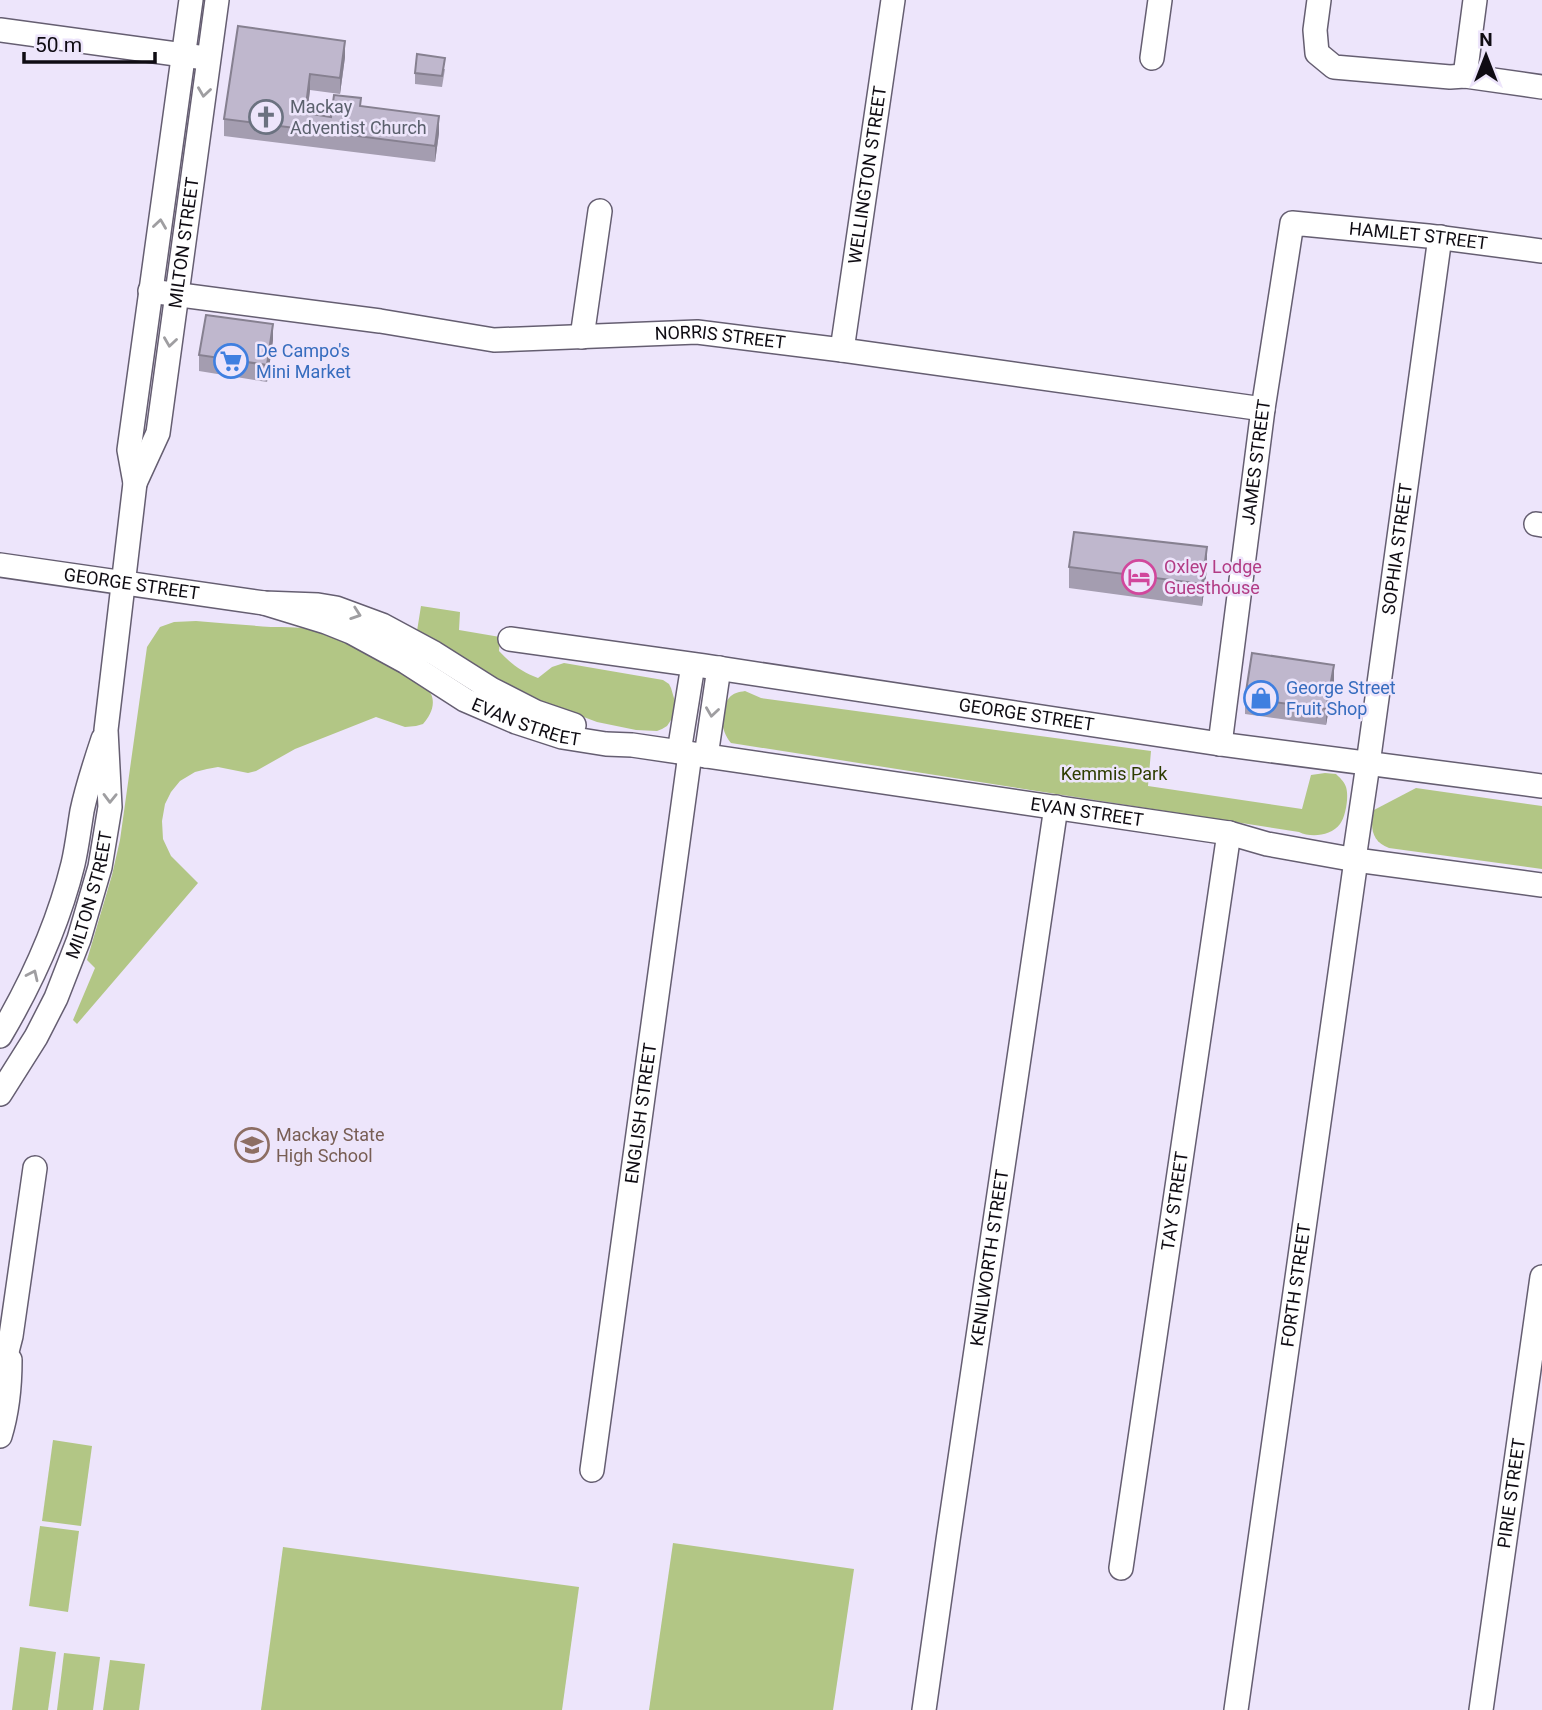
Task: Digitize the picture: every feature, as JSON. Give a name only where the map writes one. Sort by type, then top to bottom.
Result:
[{"type":"street","name":"MILTON STREET","points":[[135,483],[129,450],[191,0]]},
{"type":"street","name":"MILTON STREET","points":[[0,1094],[50,1011],[69,966],[94,888],[103,848],[110,807],[106,730],[135,483],[158,433],[217,0]]},
{"type":"street","name":"WELLINGTON STREET","points":[[842,350],[893,0]]},
{"type":"street","points":[[1152,58],[1160,0]]},
{"type":"street","points":[[1319,0],[1315,30],[1317,53],[1334,67],[1465,76],[1542,87]]},
{"type":"street","points":[[1465,76],[1475,0]]},
{"type":"street","points":[[0,30],[209,58]]},
{"type":"street","points":[[582,337],[600,211]]},
{"type":"street","name":"HAMLET STREET","points":[[1292,223],[1440,237],[1542,251]]},
{"type":"street","name":"JAMES STREET","points":[[1220,744],[1263,409],[1292,223]]},
{"type":"street","name":"SOPHIA STREET","points":[[1355,860],[1440,237]]},
{"type":"street","name":"NORRIS STREET","points":[[150,291],[380,321],[494,340],[698,332],[1263,409]]},
{"type":"street","name":"GEORGE STREET","points":[[0,565],[264,603],[335,608],[382,625],[418,643],[471,690]]},
{"type":"street","name":"GEORGE STREET","points":[[510,639],[1220,744],[1542,786]]},
{"type":"street","points":[[692,665],[692,754]]},
{"type":"street","points":[[692,754],[719,668]]},
{"type":"street","name":"EVAN STREET","points":[[471,690],[499,694],[536,712],[632,745],[1229,833],[1267,844],[1355,860],[1542,885]]},
{"type":"street","name":"MILTON STREET","points":[[0,1035],[24,995],[52,929],[73,864],[86,792],[106,730]]},
{"type":"street","name":"ENGLISH STREET","points":[[592,1470],[692,754]]},
{"type":"street","name":"KENILWORTH STREET","points":[[924,1710],[1056,807]]},
{"type":"street","name":"TAY STREET","points":[[1121,1568],[1229,833]]},
{"type":"street","name":"FORTH STREET","points":[[1236,1710],[1355,860]]},
{"type":"street","points":[[0,1379],[11,1336],[35,1168]]},
{"type":"street","name":"PIRIE STREET","points":[[1481,1710],[1542,1277]]},
{"type":"street","points":[[0,1436],[10,1395],[11,1336]]},
{"type":"green space","points":[[421,606],[460,612],[459,630],[500,637],[499,651],[517,667],[538,678],[552,667],[564,663],[663,680],[671,688],[676,705],[675,714],[662,729],[636,730],[597,722],[512,690],[444,645],[417,631]]},
{"type":"green space","points":[[174,622],[299,628],[320,632],[375,656],[412,677],[431,694],[432,710],[423,724],[416,726],[405,727],[376,717],[295,749],[256,771],[248,773],[218,767],[195,772],[180,781],[165,804],[163,839],[171,856],[198,883],[77,1024],[73,1020],[95,968],[87,960],[120,840],[147,647],[160,627]]},
{"type":"green space","name":"Kemmis Park","points":[[745,691],[761,698],[1151,751],[1148,786],[1302,809],[1311,775],[1336,774],[1346,787],[1346,806],[1342,820],[1336,828],[1321,835],[1309,835],[731,743],[723,727],[723,709],[731,696]]},
{"type":"green space","points":[[1416,788],[1542,806],[1542,869],[1389,848],[1378,842],[1373,833],[1374,810]]},
{"type":"green space","points":[[53,1440],[92,1446],[81,1526],[42,1521]]},
{"type":"green space","points":[[40,1526],[79,1531],[68,1612],[29,1606]]},
{"type":"green space","points":[[673,1543],[854,1569],[833,1710],[649,1710]]},
{"type":"green space","points":[[283,1547],[579,1587],[562,1710],[261,1710]]},
{"type":"green space","points":[[20,1647],[56,1652],[48,1710],[12,1710]]},
{"type":"green space","points":[[64,1653],[100,1657],[93,1710],[57,1710]]},
{"type":"green space","points":[[110,1660],[145,1664],[139,1710],[103,1710]]},
{"type":"building","points":[[238,26],[345,41],[340,78],[310,74],[305,113],[331,117],[334,95],[361,98],[360,106],[439,116],[435,146],[224,119]]},
{"type":"building","points":[[417,54],[445,58],[442,76],[415,73]]},
{"type":"building","points":[[206,315],[273,324],[267,365],[199,355]]},
{"type":"building","points":[[1074,532],[1207,547],[1202,584],[1069,567]]},
{"type":"building","points":[[1252,653],[1334,665],[1326,709],[1245,698]]},
{"type":"place","name":"Mackay Adventist Church","points":[[266,117]]},
{"type":"place","name":"De Campo's Mini Market","points":[[231,361]]},
{"type":"place","name":"Oxley Lodge Guesthouse","points":[[1139,577]]},
{"type":"place","name":"George Street Fruit Shop","points":[[1261,698]]},
{"type":"place","name":"Mackay State High School","points":[[252,1145]]}]
